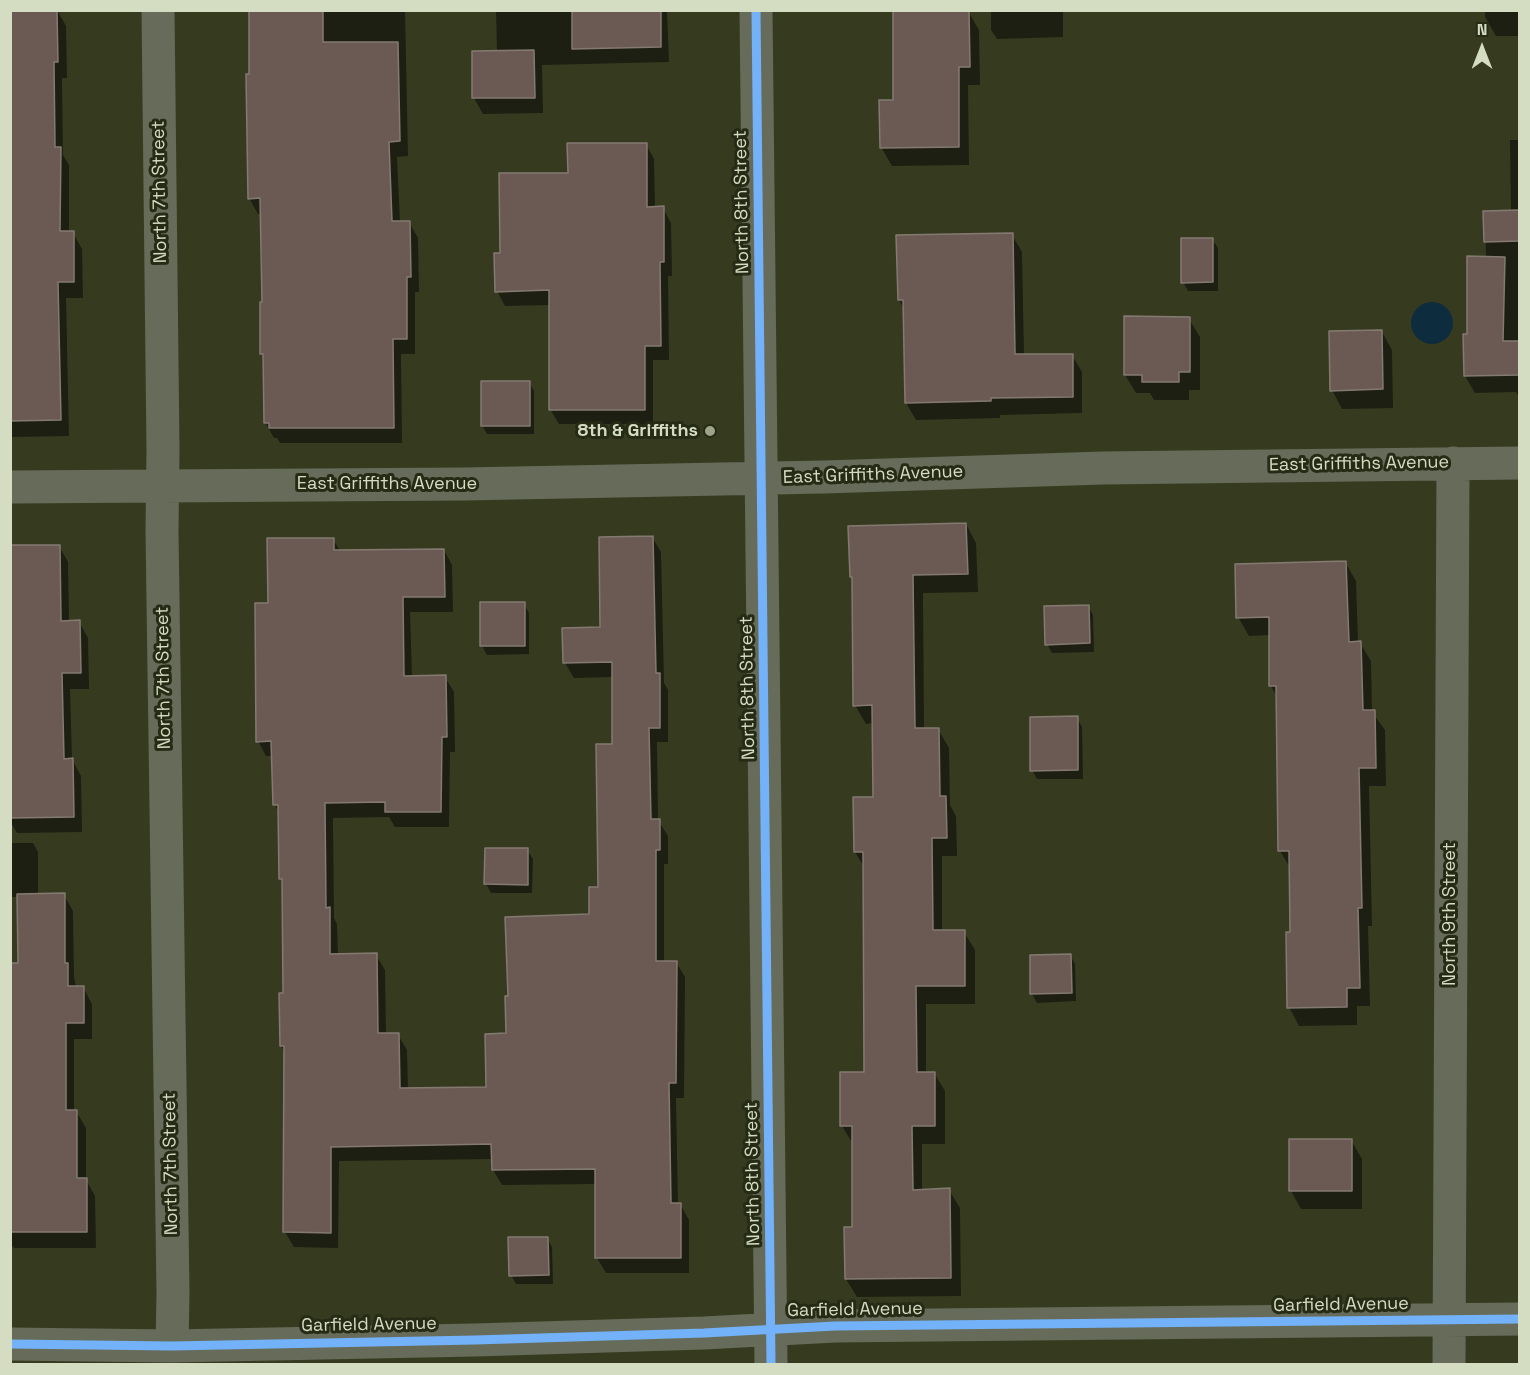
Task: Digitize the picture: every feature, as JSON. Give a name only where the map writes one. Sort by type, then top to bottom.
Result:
[{"type":"street","name":"North 7th Street","points":[[158,10],[172,1346]]},
{"type":"street","name":"North 8th Street","points":[[756,10],[771,1365]]},
{"type":"street","name":"East Griffiths Avenue","points":[[10,487],[464,484],[1103,468],[1520,462]]},
{"type":"street","name":"North 9th Street","points":[[1449,1365],[1453,463]]},
{"type":"street","name":"Garfield Avenue","points":[[10,1344],[93,1355],[172,1346],[721,1332],[771,1328],[1520,1319]]},
{"type":"water","points":[[1432,302],[1440,303],[1447,308],[1452,315],[1452,331],[1447,338],[1440,343],[1432,344],[1424,343],[1417,338],[1412,331],[1411,323],[1412,315],[1417,308],[1424,303]]},
{"type":"building","points":[[10,10],[57,10],[58,62],[54,62],[55,147],[61,147],[60,231],[74,231],[74,282],[58,282],[61,420],[10,421]]},
{"type":"building","points":[[249,10],[323,10],[323,42],[398,42],[400,141],[389,142],[392,221],[410,221],[411,277],[407,277],[407,339],[393,339],[394,428],[269,428],[269,423],[264,423],[263,354],[260,354],[260,302],[262,302],[260,198],[248,199],[246,74],[249,74]]},
{"type":"building","points":[[572,10],[661,10],[661,47],[572,49]]},
{"type":"building","points":[[893,10],[969,10],[970,67],[959,67],[959,147],[880,148],[879,100],[893,100]]},
{"type":"building","points":[[534,50],[535,98],[472,98],[472,51]]},
{"type":"building","points":[[567,143],[647,143],[647,207],[664,206],[664,262],[660,262],[661,346],[645,346],[645,410],[549,410],[549,290],[495,292],[494,253],[500,253],[499,173],[568,173]]},
{"type":"building","points":[[1520,210],[1520,241],[1484,242],[1483,211]]},
{"type":"building","points":[[1013,233],[1015,354],[1073,354],[1073,397],[991,398],[991,401],[905,403],[903,300],[898,300],[896,235]]},
{"type":"building","points":[[1181,238],[1213,238],[1213,282],[1181,283]]},
{"type":"building","points":[[1467,256],[1505,257],[1503,341],[1520,341],[1520,375],[1464,376],[1463,334],[1467,334]]},
{"type":"building","points":[[1124,316],[1190,317],[1190,372],[1179,372],[1179,382],[1142,382],[1142,375],[1124,375]]},
{"type":"building","points":[[1382,330],[1383,389],[1330,391],[1329,331]]},
{"type":"building","points":[[481,381],[530,381],[530,426],[481,426]]},
{"type":"building","points":[[966,523],[968,574],[913,575],[915,728],[939,728],[940,796],[946,796],[947,838],[932,838],[933,930],[965,930],[965,986],[916,986],[917,1072],[935,1072],[935,1126],[912,1126],[913,1190],[950,1188],[951,1278],[845,1279],[844,1227],[852,1227],[852,1126],[840,1126],[840,1072],[864,1072],[863,852],[854,852],[853,797],[873,797],[872,705],[853,706],[852,577],[850,577],[848,526]]},
{"type":"building","points":[[653,536],[656,673],[660,673],[660,728],[649,728],[651,819],[660,819],[660,850],[656,850],[656,961],[677,961],[676,1083],[669,1083],[671,1203],[681,1203],[681,1258],[595,1258],[595,1169],[492,1170],[491,1144],[331,1147],[331,1233],[283,1232],[284,1046],[280,1046],[279,993],[283,993],[282,879],[279,879],[278,805],[273,805],[271,741],[256,742],[255,603],[268,603],[267,538],[334,538],[334,550],[444,549],[445,597],[403,597],[404,676],[446,675],[447,737],[442,737],[441,812],[385,812],[385,802],[325,803],[326,908],[330,907],[330,954],[377,953],[378,1033],[399,1033],[400,1088],[486,1087],[485,1034],[506,1033],[505,996],[508,996],[505,917],[589,914],[589,887],[598,887],[596,744],[612,744],[612,662],[563,663],[562,628],[600,627],[599,537]]},
{"type":"building","points":[[10,545],[60,545],[61,621],[80,620],[81,673],[62,673],[64,759],[73,758],[74,817],[10,818]]},
{"type":"building","points":[[1346,561],[1349,642],[1361,641],[1363,710],[1375,710],[1376,768],[1359,768],[1362,908],[1358,908],[1360,988],[1347,988],[1347,1007],[1287,1008],[1286,932],[1290,932],[1289,851],[1278,851],[1276,686],[1269,686],[1269,617],[1236,618],[1235,564]]},
{"type":"building","points":[[480,602],[525,602],[525,646],[480,646]]},
{"type":"building","points":[[1089,605],[1090,643],[1045,645],[1044,606]]},
{"type":"building","points":[[1078,716],[1078,770],[1030,771],[1030,717]]},
{"type":"building","points":[[485,848],[528,848],[528,885],[484,884]]},
{"type":"building","points":[[65,893],[65,963],[68,963],[68,986],[84,986],[84,1023],[66,1023],[66,1110],[77,1110],[77,1178],[87,1178],[87,1232],[10,1232],[10,963],[18,963],[17,894]]},
{"type":"building","points":[[1071,954],[1072,993],[1030,994],[1030,955]]},
{"type":"building","points":[[1289,1139],[1352,1139],[1352,1191],[1289,1191]]},
{"type":"building","points":[[508,1237],[548,1237],[549,1275],[509,1276]]},
{"type":"cycle path","points":[[756,10],[771,1364]]},
{"type":"cycle path","points":[[10,1344],[172,1346],[475,1340],[704,1333],[835,1326],[1520,1319]]},
{"type":"place","name":"8th & Griffiths","points":[[710,431]]}]
